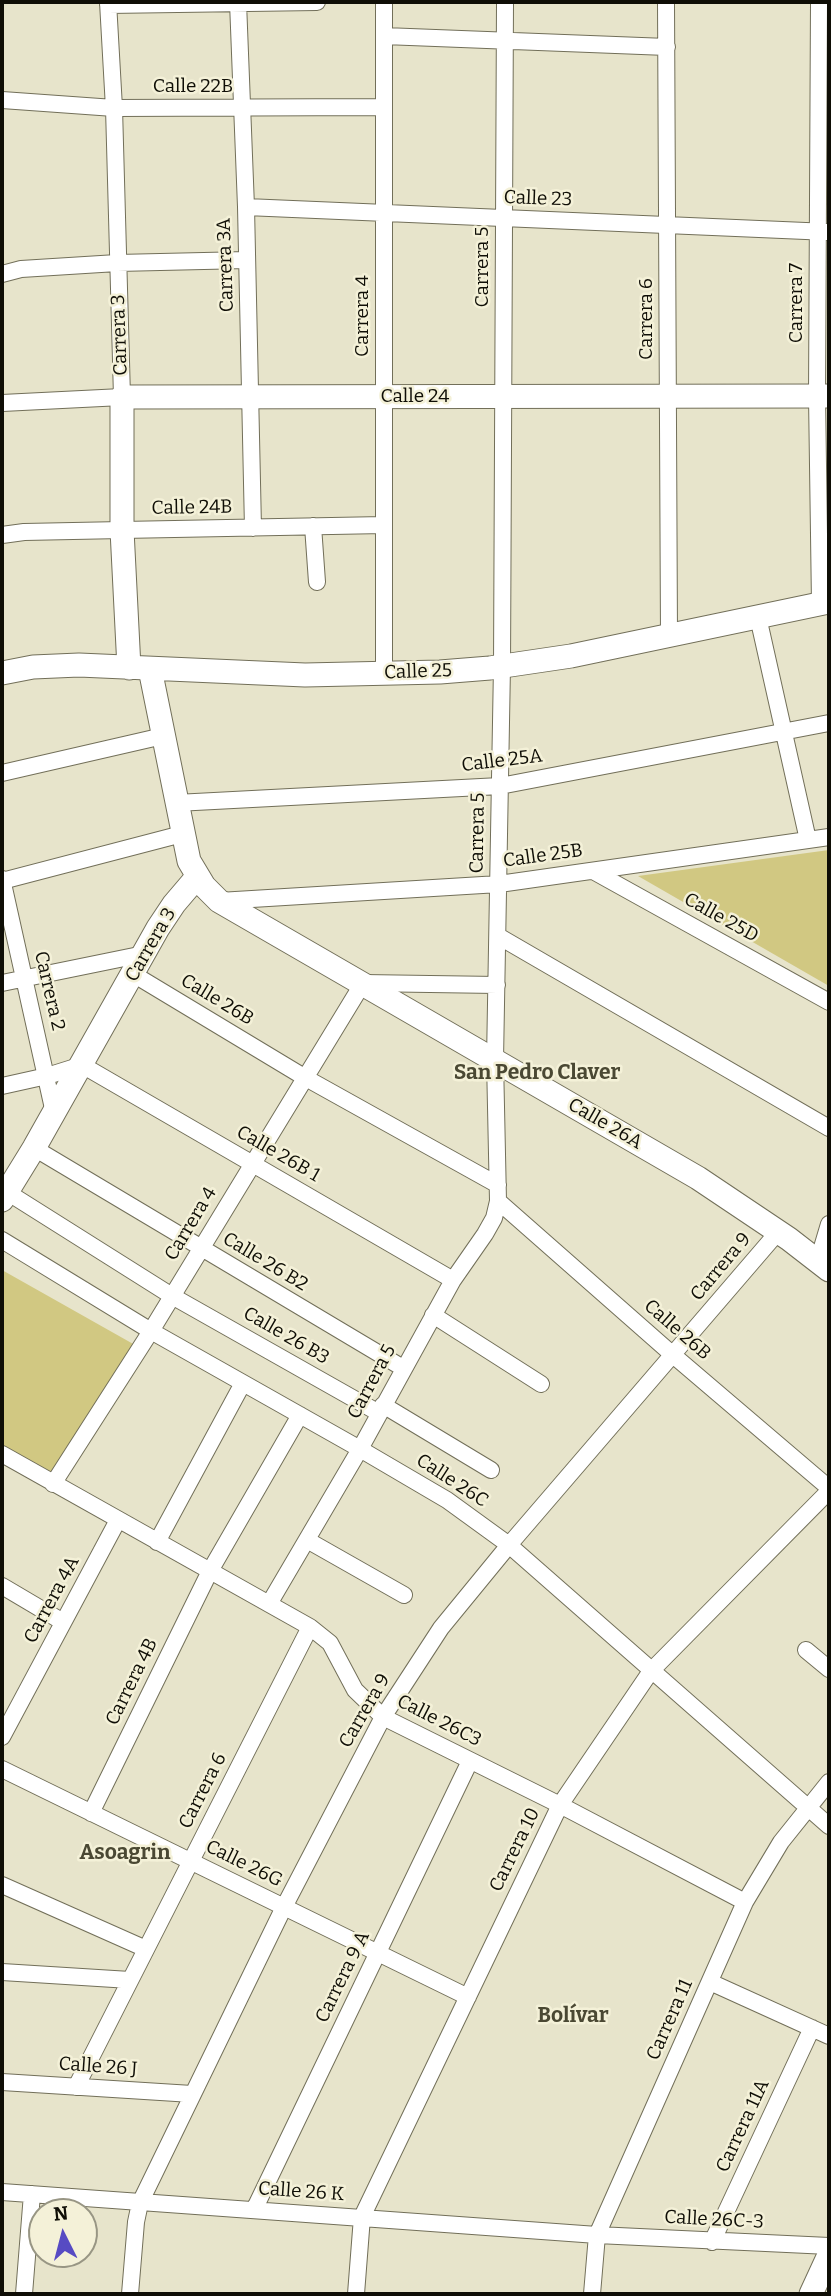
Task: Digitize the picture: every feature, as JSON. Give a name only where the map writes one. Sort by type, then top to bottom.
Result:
[{"type":"street","name":"Carrera 3A","points":[[238,2],[246,207],[253,528]]},
{"type":"street","points":[[108,3],[317,2]]},
{"type":"street","name":"Carrera 4","points":[[384,2],[384,673]]},
{"type":"street","name":"Carrera 5","points":[[269,1604],[360,1449],[453,1280],[494,1219],[498,1193],[495,1060],[502,666],[505,2]]},
{"type":"street","name":"Carrera 6","points":[[666,2],[669,636]]},
{"type":"street","name":"Carrera 7","points":[[818,2],[824,55],[825,603]]},
{"type":"street","name":"Carrera 3","points":[[3,1195],[34,1148],[174,904],[197,877],[189,862],[182,834],[163,736],[140,669],[122,530],[122,397],[114,108],[108,3]]},
{"type":"street","points":[[384,36],[667,47]]},
{"type":"street","name":"Calle 22B","points":[[2,100],[114,108],[384,107]]},
{"type":"street","name":"Calle 23","points":[[246,207],[824,231]]},
{"type":"street","points":[[2,274],[21,269],[117,263],[247,260]]},
{"type":"street","name":"Calle 24","points":[[2,402],[122,397],[823,396]]},
{"type":"street","name":"Calle 24B","points":[[2,535],[24,532],[384,525]]},
{"type":"street","points":[[313,526],[317,582]]},
{"type":"street","name":"Calle 25","points":[[2,673],[55,665],[305,675],[440,672],[571,656],[825,603]]},
{"type":"street","points":[[758,617],[808,840]]},
{"type":"street","name":"Calle 25A","points":[[176,803],[500,786],[829,723]]},
{"type":"street","points":[[2,773],[163,736]]},
{"type":"street","points":[[2,880],[182,834]]},
{"type":"street","name":"Calle 25B","points":[[219,901],[499,884],[829,837]]},
{"type":"street","name":"Calle 25D","points":[[593,871],[829,1002]]},
{"type":"street","name":"Calle 26A","points":[[197,877],[219,901],[698,1178],[823,1265]]},
{"type":"street","name":"Carrera 2","points":[[2,880],[54,1113]]},
{"type":"street","points":[[498,936],[829,1128]]},
{"type":"street","points":[[2,983],[139,964]]},
{"type":"street","name":"Calle 26B","points":[[139,964],[304,1076],[498,1193],[673,1355],[829,1489]]},
{"type":"street","points":[[363,983],[497,985]]},
{"type":"street","name":"Carrera 4","points":[[53,1484],[151,1331],[363,983]]},
{"type":"street","points":[[2,1086],[82,1065]]},
{"type":"street","name":"Calle 26B 1","points":[[82,1065],[453,1280]]},
{"type":"street","name":"Calle 26 B2","points":[[34,1148],[403,1368]]},
{"type":"street","points":[[3,1195],[172,1296]]},
{"type":"street","points":[[823,1265],[829,1224]]},
{"type":"street","name":"Carrera 9","points":[[130,2294],[140,2203],[284,1907],[383,1717],[441,1628],[778,1232]]},
{"type":"street","name":"Calle 26C","points":[[2,1240],[151,1331],[446,1500],[509,1545],[829,1826]]},
{"type":"street","name":"Calle 26 B3","points":[[172,1296],[491,1470]]},
{"type":"street","points":[[433,1315],[541,1384]]},
{"type":"street","points":[[157,1542],[243,1383]]},
{"type":"street","name":"Carrera 4B","points":[[91,1813],[210,1571],[300,1415]]},
{"type":"street","name":"Calle 26C3","points":[[2,1454],[310,1627],[330,1643],[355,1690],[383,1717],[745,1902]]},
{"type":"street","name":"Carrera 10","points":[[356,2294],[362,2217],[559,1805],[651,1671],[829,1489]]},
{"type":"street","name":"Carrera 4A","points":[[2,1737],[118,1520]]},
{"type":"street","points":[[307,1540],[404,1595]]},
{"type":"street","points":[[2,1586],[64,1622]]},
{"type":"street","name":"Carrera 6","points":[[76,2087],[310,1627]]},
{"type":"street","points":[[806,1650],[829,1669]]},
{"type":"street","name":"Carrera 9 A","points":[[254,2210],[470,1761]]},
{"type":"street","name":"Calle 26G","points":[[2,1769],[468,1997]]},
{"type":"street","name":"Carrera 11","points":[[592,2294],[597,2235],[745,1902],[775,1852],[829,1782]]},
{"type":"street","points":[[2,1885],[146,1950]]},
{"type":"street","points":[[2,1972],[130,1980]]},
{"type":"street","points":[[710,1982],[829,2036]]},
{"type":"street","name":"Carrera 11A","points":[[712,2242],[812,2028]]},
{"type":"street","name":"Calle 26 J","points":[[2,2082],[192,2094]]},
{"type":"street","name":"Calle 26 K","points":[[2,2192],[597,2235]]},
{"type":"street","points":[[24,2294],[32,2194]]},
{"type":"street","name":"Calle 26C-3","points":[[597,2235],[712,2242],[828,2256]]},
{"type":"street","points":[[811,2294],[828,2256]]},
{"type":"shaded area","points":[[829,850],[829,986],[638,876]]},
{"type":"shaded area","points":[[2,1270],[135,1345],[50,1477],[2,1448]]},
{"type":"district","name":"San Pedro Claver","points":[[537,1073]]},
{"type":"district","name":"Asoagrin","points":[[125,1853]]},
{"type":"district","name":"Bolívar","points":[[573,2016]]}]
